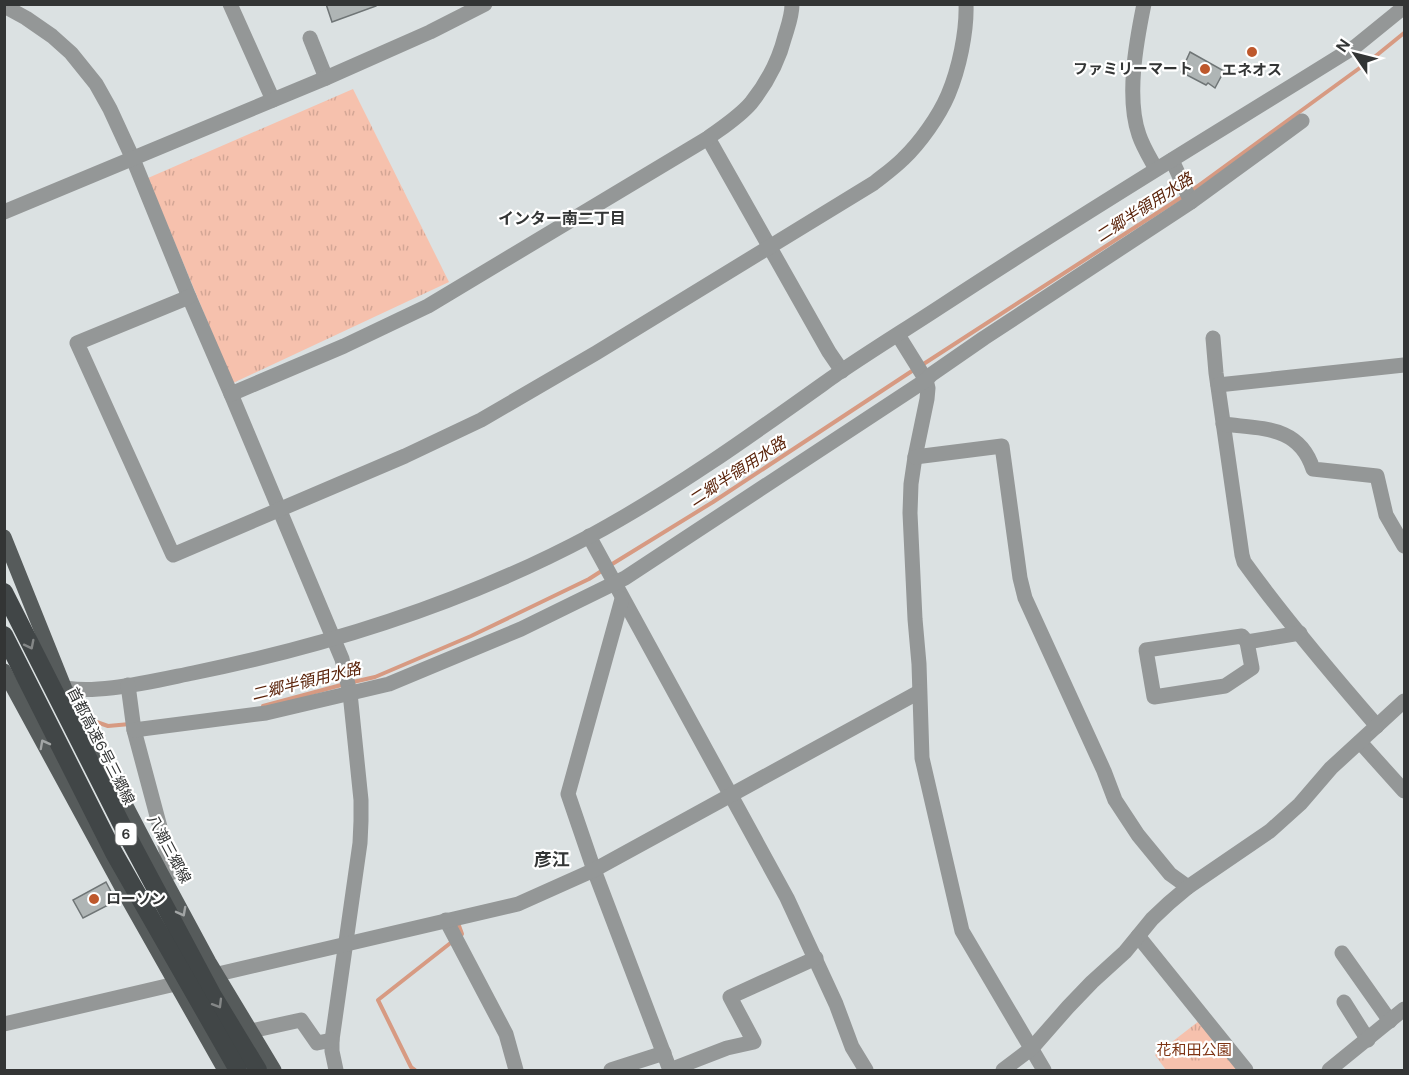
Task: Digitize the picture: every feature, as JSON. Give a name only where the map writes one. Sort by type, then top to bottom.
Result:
[{"type":"highway","name":"首都高速6号三郷線","points":[[4,592],[128,837],[213,996],[258,1071]]},
{"type":"highway","name":"6","points":[[4,635],[227,1070]]},
{"type":"main road","name":"八潮三郷線","points":[[4,537],[65,689],[162,876],[216,974],[274,1071]]},
{"type":"main road","points":[[4,671],[175,984],[227,1070]]},
{"type":"street","points":[[230,4],[273,100]]},
{"type":"street","points":[[4,212],[326,78],[430,32],[485,4]]},
{"type":"street","points":[[231,394],[344,346],[428,306],[708,138],[751,103],[769,77],[780,54],[792,12],[792,4]]},
{"type":"street","points":[[189,297],[77,343],[173,555],[405,456],[481,420],[596,353],[874,183],[903,159],[920,141],[948,95],[960,54],[967,14],[966,4]]},
{"type":"street","points":[[1144,4],[1137,38],[1133,95],[1139,134],[1156,169]]},
{"type":"street","points":[[4,6],[52,36],[71,53],[96,84],[105,100],[133,159],[334,639],[343,666],[350,693],[362,821],[332,1040],[336,1071]]},
{"type":"street","points":[[4,665],[65,689],[128,685],[226,666],[334,639],[448,601],[505,577],[589,536],[675,486],[842,371],[1004,264],[1356,46],[1404,6]]},
{"type":"street","points":[[310,38],[326,78]]},
{"type":"street","points":[[134,730],[266,713],[389,684],[521,629],[615,584],[733,508],[926,380],[984,338],[1191,202],[1302,121]]},
{"type":"street","points":[[708,138],[842,371]]},
{"type":"street","points":[[1172,160],[1191,202]]},
{"type":"street","points":[[898,335],[926,380],[928,388],[911,484],[910,531],[919,664],[922,758],[962,931],[1044,1071]]},
{"type":"street","points":[[1213,338],[1223,424],[1244,562],[1278,608],[1377,726]]},
{"type":"street","points":[[1218,386],[1404,365]]},
{"type":"street","points":[[1223,424],[1277,432],[1291,437],[1311,460],[1313,469],[1377,476],[1386,515],[1404,546]]},
{"type":"street","points":[[915,457],[1002,446],[1020,578],[1026,597],[1115,800],[1138,835],[1170,874],[1188,887]]},
{"type":"street","points":[[589,536],[787,898],[816,958],[852,1047],[866,1071]]},
{"type":"street","points":[[622,599],[568,794],[594,870],[670,1070],[727,1048],[754,1042],[730,998],[816,958]]},
{"type":"street","points":[[1247,642],[1300,633]]},
{"type":"street","points":[[1242,636],[1247,642],[1252,668],[1225,686],[1154,697],[1146,650],[1242,636]]},
{"type":"street","points":[[127,897],[128,880],[147,869],[155,870],[162,876],[172,872],[134,730],[128,685]]},
{"type":"street","points":[[4,1024],[518,904],[594,870],[920,692]]},
{"type":"street","points":[[1003,1071],[1032,1048],[1068,1007],[1125,951],[1152,919],[1188,887],[1270,831],[1300,804],[1331,768],[1404,701]]},
{"type":"street","points":[[1360,742],[1404,791]]},
{"type":"street","points":[[446,920],[506,1034],[516,1071]]},
{"type":"street","points":[[1138,936],[1246,1071]]},
{"type":"street","points":[[1342,953],[1390,1020]]},
{"type":"street","points":[[1344,1002],[1368,1040]]},
{"type":"street","points":[[1329,1071],[1404,1009]]},
{"type":"street","points":[[227,1070],[252,1049],[255,1044],[253,1035],[301,1020],[317,1043],[332,1040]]},
{"type":"street","points":[[611,1071],[664,1053]]},
{"type":"green space","points":[[353,89],[449,282],[233,383],[148,178]]},
{"type":"green space","name":"花和田公園","points":[[1199,1021],[1238,1070],[1166,1070],[1155,1055]]},
{"type":"building","points":[[326,4],[376,4],[376,6],[332,22]]},
{"type":"building","points":[[1190,52],[1224,71],[1215,88],[1181,72]]},
{"type":"building","points":[[106,882],[116,901],[83,918],[73,900]]},
{"type":"waterway","name":"二郷半領用水路","points":[[1191,191],[1372,59],[1404,33]]},
{"type":"waterway","name":"二郷半領用水路","points":[[922,365],[1185,195]]},
{"type":"waterway","name":"二郷半領用水路","points":[[609,566],[713,502],[915,369]]},
{"type":"waterway","name":"二郷半領用水路","points":[[353,682],[375,677],[471,636],[603,570]]},
{"type":"waterway","name":"二郷半領用水路","points":[[263,706],[345,684]]},
{"type":"waterway","name":"二郷半領用水路","points":[[85,718],[108,726],[130,724]]},
{"type":"waterway","points":[[458,923],[462,934],[459,937]]},
{"type":"waterway","points":[[415,1070],[411,1067],[378,1000],[453,941]]},
{"type":"place","name":"エネオス","points":[[1252,52]]},
{"type":"place","name":"ファミリーマート","points":[[1205,69]]},
{"type":"place","name":"ローソン","points":[[94,899]]},
{"type":"district","name":"インター南二丁目","points":[[562,218]]},
{"type":"district","name":"彦江","points":[[552,860]]}]
